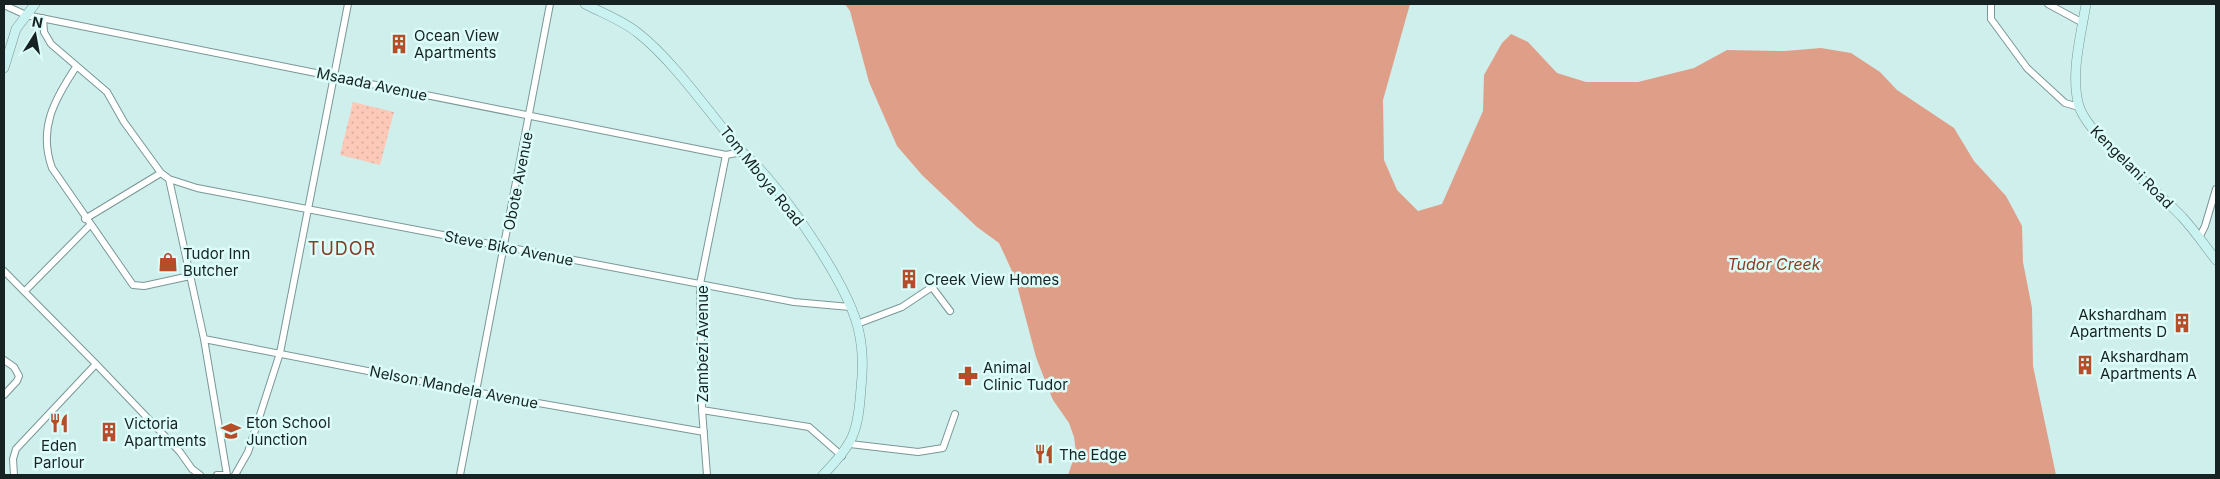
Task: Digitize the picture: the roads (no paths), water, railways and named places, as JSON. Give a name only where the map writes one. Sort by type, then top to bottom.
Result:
[{"type":"main road","points":[[4,68],[16,29],[35,4]]},
{"type":"main road","name":"Tom Mboya Road","points":[[584,4],[639,34],[661,55],[742,152],[783,197],[808,234],[850,307],[857,324],[862,354],[859,418],[850,444],[842,456],[824,475]]},
{"type":"main road","name":"Kengelani Road","points":[[2086,4],[2076,85],[2079,106],[2096,133],[2183,219],[2216,260]]},
{"type":"street","points":[[235,475],[248,452],[280,353],[348,4]]},
{"type":"street","name":"Obote Avenue","points":[[460,475],[474,392],[505,248],[550,4]]},
{"type":"street","points":[[1991,4],[1991,19],[2026,68],[2065,103],[2079,106]]},
{"type":"street","points":[[2048,4],[2083,23]]},
{"type":"street","name":"Msaada Avenue","points":[[4,5],[26,15],[334,75],[530,116],[726,154],[742,152]]},
{"type":"street","points":[[43,18],[44,32],[51,44],[107,92],[124,122],[161,172],[169,179],[204,339],[226,475],[217,475]]},
{"type":"street","points":[[76,67],[61,89],[52,109],[45,141],[52,168],[134,286],[144,286],[190,276]]},
{"type":"street","name":"Zambezi Avenue","points":[[707,475],[702,410],[700,284],[726,154]]},
{"type":"street","points":[[86,219],[161,172]]},
{"type":"street","name":"Steve Biko Avenue","points":[[169,179],[197,188],[308,208],[505,248],[794,302],[850,307]]},
{"type":"street","points":[[2198,238],[2206,226],[2216,189]]},
{"type":"street","points":[[25,291],[90,225]]},
{"type":"street","points":[[4,271],[180,452],[193,472],[200,475]]},
{"type":"street","points":[[857,324],[902,307],[932,287],[950,311]]},
{"type":"street","name":"Nelson Mandela Avenue","points":[[204,339],[474,392],[704,432]]},
{"type":"street","points":[[4,360],[14,368],[19,376],[17,381],[4,395]]},
{"type":"street","points":[[14,475],[13,460],[16,449],[96,364]]},
{"type":"street","points":[[702,410],[809,427],[842,456]]},
{"type":"street","points":[[850,444],[918,452],[944,448],[955,414]]},
{"type":"water","name":"Tudor Creek","points":[[845,4],[1410,4],[1383,100],[1384,160],[1397,190],[1418,211],[1442,204],[1483,111],[1484,75],[1502,43],[1511,34],[1528,42],[1557,73],[1586,82],[1638,82],[1694,68],[1727,50],[1785,51],[1821,48],[1851,53],[1880,72],[1897,90],[1954,128],[1974,161],[2006,196],[2022,226],[2023,262],[2032,308],[2033,366],[2056,475],[1068,475],[1076,452],[1074,437],[1069,423],[1053,400],[1046,383],[1036,357],[1015,278],[999,243],[977,227],[922,175],[897,146],[869,82],[850,11]]},
{"type":"place","name":"Ocean View Apartments","points":[[399,44]]},
{"type":"place","name":"Tudor Inn Butcher","points":[[168,262]]},
{"type":"place","name":"Creek View Homes","points":[[909,279]]},
{"type":"place","name":"Akshardham Apartments D","points":[[2182,323]]},
{"type":"place","name":"Akshardham Apartments A","points":[[2085,365]]},
{"type":"place","name":"Animal Clinic Tudor","points":[[968,376]]},
{"type":"place","name":"Eden Parlour","points":[[59,423]]},
{"type":"place","name":"Eton School Junction","points":[[231,431]]},
{"type":"place","name":"Victoria Apartments","points":[[109,432]]},
{"type":"place","name":"The Edge","points":[[1044,454]]},
{"type":"district","name":"TUDOR","points":[[342,248]]}]
